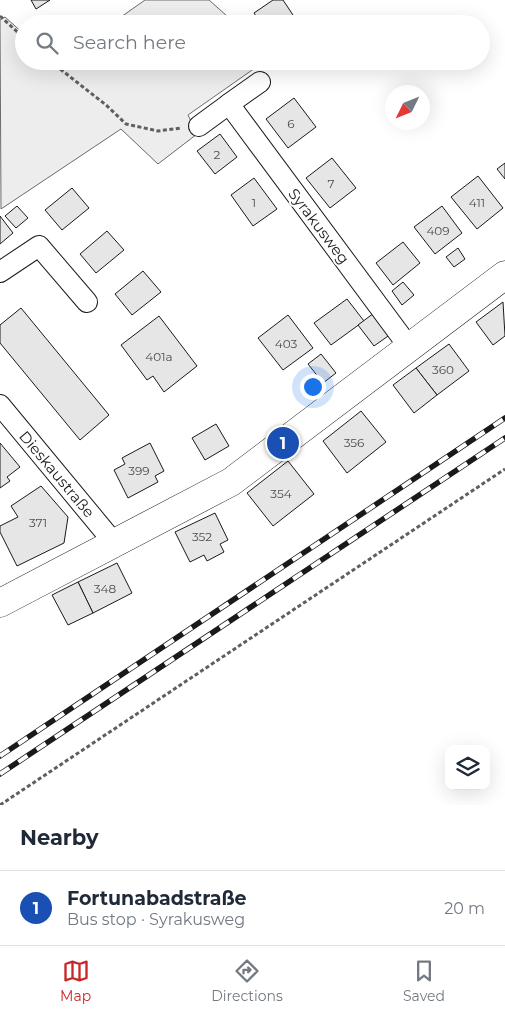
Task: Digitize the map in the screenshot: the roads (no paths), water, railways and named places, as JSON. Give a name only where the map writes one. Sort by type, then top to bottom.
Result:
[{"type":"main road","points":[[0,603],[231,482],[505,275]]},
{"type":"street","points":[[199,126],[260,82]]},
{"type":"street","name":"Syrakusweg","points":[[229,104],[409,347]]},
{"type":"street","points":[[0,272],[39,246],[87,302]]},
{"type":"street","name":"Dieskaustraße","points":[[0,405],[115,544]]},
{"type":"railway","points":[[0,756],[505,418]]},
{"type":"railway","points":[[0,774],[505,438]]},
{"type":"place","name":"Fortunabadstraße","points":[[283,443]]}]
